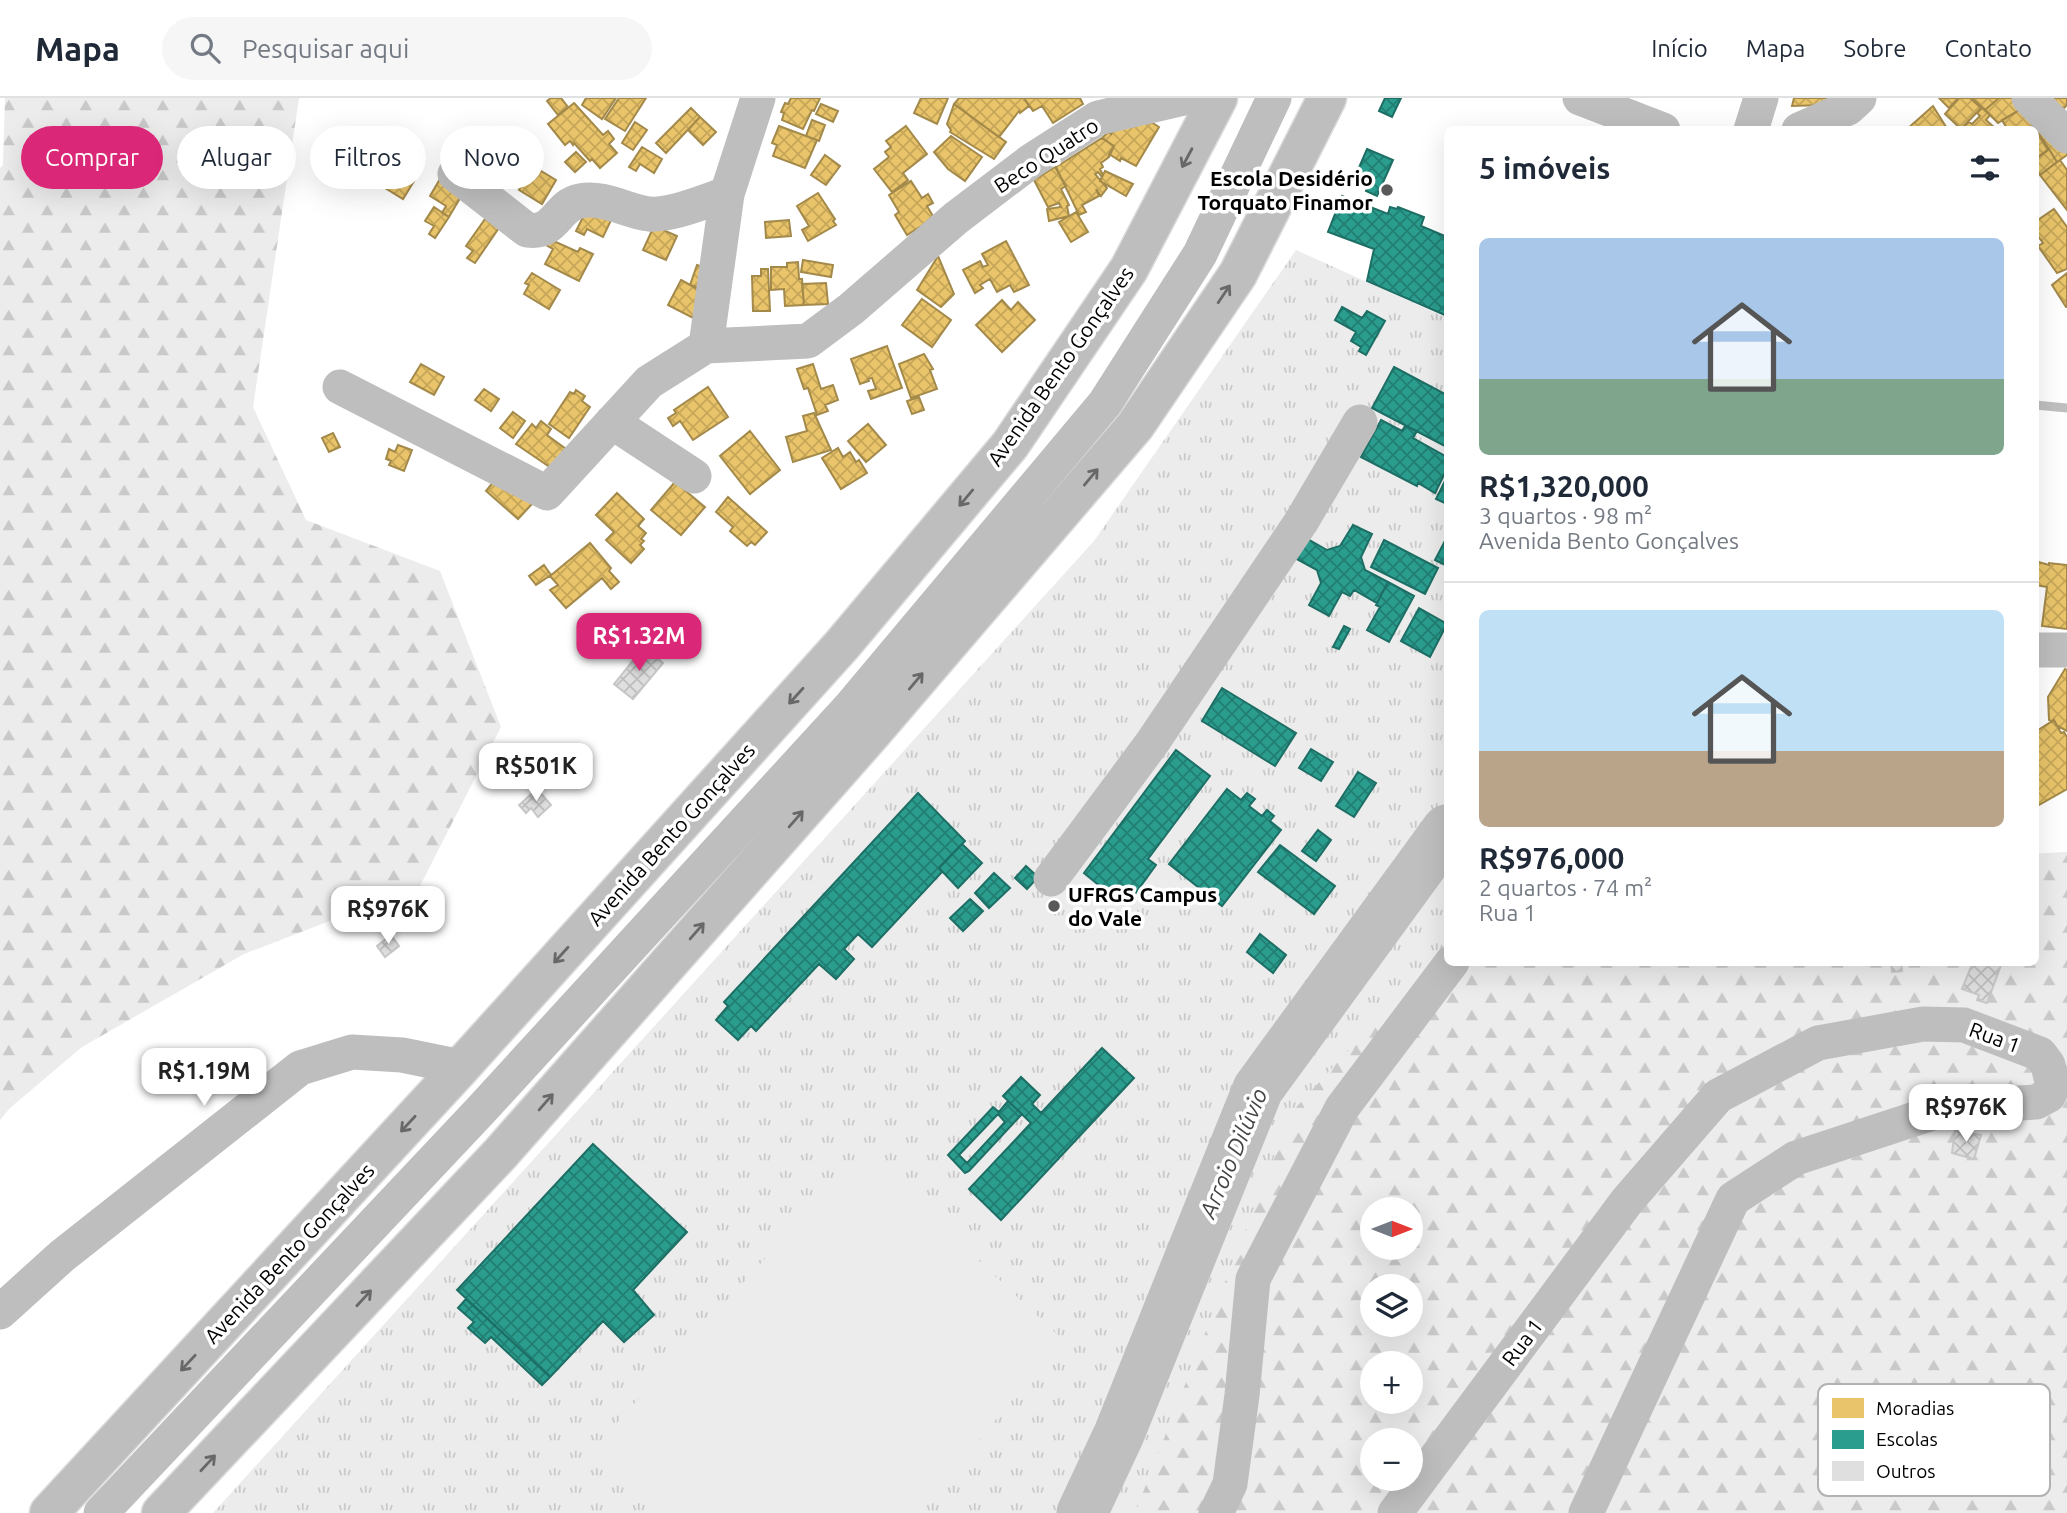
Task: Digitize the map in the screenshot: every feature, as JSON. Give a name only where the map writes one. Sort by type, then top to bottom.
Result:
[{"type":"main road","name":"Avenida Bento Gonçalves","points":[[49,1513],[461,1067],[842,645],[1010,445],[1129,269],[1218,98]]},
{"type":"main road","points":[[161,1513],[501,1153],[872,733],[1135,426],[1238,274],[1327,98]]},
{"type":"street","points":[[340,387],[547,493],[649,382],[706,346],[727,194],[758,98]]},
{"type":"street","name":"Beco Quatro","points":[[706,346],[808,341],[861,300],[956,218],[1031,161],[1098,118],[1184,98]]},
{"type":"street","points":[[101,1513],[481,1110],[851,706],[1105,403],[1200,254],[1274,98]]},
{"type":"street","points":[[1580,98],[1653,126]]},
{"type":"street","points":[[1752,126],[1761,98]]},
{"type":"street","points":[[1808,126],[1848,108],[1859,98]]},
{"type":"street","points":[[2029,98],[2067,136]]},
{"type":"street","points":[[474,189],[527,230],[535,231],[545,230],[573,203],[582,200],[605,202],[650,214],[678,209],[727,194]]},
{"type":"street","points":[[612,422],[694,476]]},
{"type":"street","points":[[1051,879],[1152,743],[1301,523],[1360,422]]},
{"type":"street","points":[[2039,650],[2067,650]]},
{"type":"street","points":[[743,755],[777,786]]},
{"type":"street","points":[[1216,1513],[1230,1485],[1253,1279],[1342,1108],[1449,966]]},
{"type":"street","name":"Rua 1","points":[[1395,1513],[1627,1201],[1718,1096],[1818,1042],[1923,1024],[1964,1025],[2040,1054],[2052,1074],[2053,1086],[2044,1100],[1951,1107],[1796,1158],[1733,1199],[1586,1513]]},
{"type":"street","points":[[0,1312],[62,1256],[300,1068],[352,1052],[402,1055],[461,1067]]},
{"type":"green space","points":[[5,98],[299,98],[295,126],[177,126],[177,189],[285,189],[253,407],[306,520],[440,571],[501,727],[420,886],[244,954],[82,1047],[10,1108],[0,1120],[0,168],[3,165]]},
{"type":"green space","points":[[1296,250],[1444,317],[1444,966],[2039,966],[2039,854],[2067,852],[2067,1513],[213,1513],[1094,541]]},
{"type":"green space","points":[[2067,852],[2067,1513],[1135,1513],[1291,1113],[1444,945],[1444,966],[2039,966],[2039,854]]},
{"type":"green space","points":[[862,1151],[1063,1340],[917,1513],[672,1513],[597,1445]]},
{"type":"building: Moradias","points":[[561,98],[568,107],[558,115],[547,101]]},
{"type":"building: Moradias","points":[[586,98],[616,98],[602,119],[582,105]]},
{"type":"building: Moradias","points":[[619,98],[646,98],[625,131],[605,119]]},
{"type":"building: Moradias","points":[[791,98],[820,98],[803,129],[782,120],[784,113],[781,112]]},
{"type":"building: Moradias","points":[[921,98],[948,98],[937,124],[914,113]]},
{"type":"building: Moradias","points":[[959,98],[1024,98],[1029,106],[1020,113],[1019,111],[999,137],[954,104]]},
{"type":"building: Moradias","points":[[1024,98],[1080,98],[1083,104],[1053,123],[1042,106],[1033,111]]},
{"type":"building: Moradias","points":[[1794,98],[1833,98],[1824,105],[1792,106]]},
{"type":"building: Moradias","points":[[1939,98],[1958,98],[1949,108]]},
{"type":"building: Moradias","points":[[1959,98],[1970,98],[1981,108],[1964,126],[1958,126],[1945,114]]},
{"type":"building: Moradias","points":[[1972,98],[1999,98],[1985,110]]},
{"type":"building: Moradias","points":[[1999,98],[2012,98],[2021,109],[1998,123],[1985,110]]},
{"type":"building: Moradias","points":[[2042,98],[2067,98],[2067,105],[2055,117]]},
{"type":"building: Moradias","points":[[574,103],[603,135],[608,131],[614,139],[609,144],[617,153],[600,168],[574,143],[573,145],[570,141],[565,145],[548,124]]},
{"type":"building: Moradias","points":[[821,104],[838,111],[833,122],[816,114]]},
{"type":"building: Moradias","points":[[954,104],[1006,142],[994,159],[950,132],[947,124]]},
{"type":"building: Moradias","points":[[1933,106],[1946,126],[1910,126]]},
{"type":"building: Moradias","points":[[691,108],[700,117],[666,153],[656,143]]},
{"type":"building: Moradias","points":[[1982,108],[1990,115],[1986,120],[1993,126],[1964,126],[1969,122],[1972,124],[1980,116],[1977,113]]},
{"type":"building: Moradias","points":[[2021,109],[2033,126],[2006,126],[2002,120]]},
{"type":"building: Moradias","points":[[1140,115],[1159,127],[1136,166],[1109,154],[1114,146],[1102,138],[1108,132],[1111,134],[1115,126]]},
{"type":"building: Moradias","points":[[700,117],[716,132],[703,145],[688,130]]},
{"type":"building: Moradias","points":[[812,120],[825,125],[819,141],[806,136]]},
{"type":"building: Moradias","points":[[635,122],[647,130],[633,150],[622,143]]},
{"type":"building: Moradias","points":[[779,126],[817,140],[805,168],[773,156],[777,145],[772,143]]},
{"type":"building: Moradias","points":[[906,126],[927,154],[903,173],[908,180],[892,192],[874,169],[889,157],[885,152],[891,147],[886,141]]},
{"type":"building: Moradias","points":[[2039,129],[2067,143],[2067,155],[2057,162]]},
{"type":"building: Moradias","points":[[951,136],[982,157],[965,181],[948,169],[934,152]]},
{"type":"building: Moradias","points":[[2039,136],[2048,150],[2039,156]]},
{"type":"building: Moradias","points":[[1102,138],[1114,146],[1109,157],[1101,163],[1103,175],[1098,172],[1095,174],[1107,188],[1101,196],[1096,189],[1099,196],[1082,205],[1086,212],[1079,215],[1056,167]]},
{"type":"building: Moradias","points":[[642,147],[662,159],[654,173],[640,164],[636,171],[629,167]]},
{"type":"building: Moradias","points":[[2049,149],[2057,162],[2040,175],[2039,156]]},
{"type":"building: Moradias","points":[[576,152],[586,162],[575,172],[565,162]]},
{"type":"building: Moradias","points":[[825,155],[840,166],[826,185],[811,175]]},
{"type":"building: Moradias","points":[[2060,160],[2067,170],[2067,210],[2040,175]]},
{"type":"building: Moradias","points":[[1055,167],[1066,186],[1061,189],[1069,205],[1069,216],[1049,221],[1047,209],[1061,207],[1059,203],[1048,207],[1034,180]]},
{"type":"building: Moradias","points":[[1105,171],[1133,184],[1126,196],[1100,181]]},
{"type":"building: Moradias","points":[[544,173],[556,180],[542,204],[519,190],[544,189]]},
{"type":"building: Moradias","points":[[440,179],[440,189],[465,189],[449,217],[442,213],[446,206],[430,196]]},
{"type":"building: Moradias","points":[[911,181],[922,198],[928,194],[933,203],[927,206],[934,218],[907,235],[895,215],[899,212],[889,195]]},
{"type":"building: Moradias","points":[[387,189],[409,189],[403,199]]},
{"type":"building: Moradias","points":[[818,193],[836,225],[808,241],[802,230],[809,226],[797,206]]},
{"type":"building: Moradias","points":[[591,201],[615,212],[603,237],[587,229],[584,235],[576,231]]},
{"type":"building: Moradias","points":[[434,207],[449,217],[435,238],[429,234],[434,226],[425,221]]},
{"type":"building: Moradias","points":[[2054,209],[2067,227],[2067,269],[2057,273],[2039,247],[2043,243],[2039,238],[2039,219]]},
{"type":"building: Moradias","points":[[490,212],[503,222],[475,263],[467,258],[473,251],[466,246]]},
{"type":"building: Moradias","points":[[1076,212],[1088,232],[1071,242],[1059,222]]},
{"type":"building: Moradias","points":[[789,220],[791,236],[766,238],[765,222]]},
{"type":"building: Moradias","points":[[654,226],[677,236],[666,260],[643,250]]},
{"type":"building: Moradias","points":[[549,239],[578,252],[580,248],[593,254],[579,281],[545,264],[553,249],[546,245]]},
{"type":"building: Moradias","points":[[1006,241],[1029,285],[1014,292],[1010,285],[997,292],[990,279],[980,285],[983,288],[975,293],[963,270],[980,261],[983,267],[988,265],[982,254]]},
{"type":"building: Moradias","points":[[938,256],[954,294],[941,307],[917,290]]},
{"type":"building: Moradias","points":[[803,260],[833,265],[831,277],[801,272]]},
{"type":"building: Moradias","points":[[798,262],[804,305],[785,306],[784,289],[771,290],[771,267],[787,267],[787,263]]},
{"type":"building: Moradias","points":[[697,265],[711,270],[697,287],[690,285]]},
{"type":"building: Moradias","points":[[761,269],[768,269],[770,311],[753,311],[752,276],[761,276]]},
{"type":"building: Moradias","points":[[532,273],[560,290],[549,309],[524,294],[529,285],[525,283]]},
{"type":"building: Moradias","points":[[2067,273],[2067,307],[2066,307],[2052,285]]},
{"type":"building: Moradias","points":[[681,280],[705,293],[693,318],[668,305]]},
{"type":"building: Moradias","points":[[826,283],[828,304],[804,305],[802,284]]},
{"type":"building: Moradias","points":[[922,299],[951,320],[932,347],[902,325]]},
{"type":"building: Moradias","points":[[1002,300],[1011,310],[1018,302],[1035,320],[1002,352],[976,325]]},
{"type":"building: Moradias","points":[[887,346],[902,388],[871,399],[868,391],[876,389],[872,378],[860,384],[851,359]]},
{"type":"building: Moradias","points":[[924,354],[933,369],[930,370],[937,389],[911,398],[899,364]]},
{"type":"building: Moradias","points":[[421,364],[444,377],[434,395],[410,382]]},
{"type":"building: Moradias","points":[[813,364],[821,389],[833,385],[838,400],[825,405],[828,411],[817,415],[808,388],[804,389],[797,369]]},
{"type":"building: Moradias","points":[[708,387],[728,417],[693,440],[680,421],[673,426],[668,418],[676,413],[674,410]]},
{"type":"building: Moradias","points":[[484,389],[499,399],[491,411],[475,400]]},
{"type":"building: Moradias","points":[[576,390],[585,396],[582,401],[590,407],[569,438],[549,424],[570,392],[574,394]]},
{"type":"building: Moradias","points":[[919,397],[924,410],[912,414],[907,401]]},
{"type":"building: Moradias","points":[[513,412],[525,421],[513,438],[500,428]]},
{"type":"building: Moradias","points":[[814,413],[831,450],[793,462],[786,437],[807,431],[803,416]]},
{"type":"building: Moradias","points":[[541,421],[551,429],[547,435],[566,449],[551,468],[516,444],[532,424],[536,428]]},
{"type":"building: Moradias","points":[[868,424],[886,445],[866,462],[848,441]]},
{"type":"building: Moradias","points":[[750,431],[780,470],[750,494],[720,456]]},
{"type":"building: Moradias","points":[[333,433],[340,447],[329,452],[322,438]]},
{"type":"building: Moradias","points":[[398,445],[412,450],[404,471],[389,465],[391,461],[386,459],[389,449],[395,452]]},
{"type":"building: Moradias","points":[[838,448],[843,457],[850,452],[867,473],[841,489],[822,458]]},
{"type":"building: Moradias","points":[[499,475],[532,504],[518,519],[486,491]]},
{"type":"building: Moradias","points":[[675,482],[705,507],[681,535],[651,510]]},
{"type":"building: Moradias","points":[[617,493],[644,519],[638,526],[646,533],[640,545],[644,549],[631,563],[606,540],[614,532],[596,515]]},
{"type":"building: Moradias","points":[[728,497],[767,532],[755,545],[751,542],[747,546],[730,531],[733,527],[716,512]]},
{"type":"building: Moradias","points":[[590,543],[619,582],[611,589],[602,578],[566,608],[550,590],[558,585],[550,576]]},
{"type":"building: Moradias","points":[[2039,562],[2067,565],[2067,629],[2042,626],[2047,587],[2039,586]]},
{"type":"building: Moradias","points":[[544,565],[551,575],[536,585],[529,576]]},
{"type":"building: Moradias","points":[[2065,669],[2067,731],[2056,725],[2054,720],[2049,720],[2048,697]]},
{"type":"building: Moradias","points":[[2054,720],[2061,733],[2064,732],[2067,737],[2067,789],[2039,805],[2039,729]]},
{"type":"building: Escolas","points":[[1385,98],[1401,98],[1392,117],[1379,111]]},
{"type":"building: Escolas","points":[[1367,149],[1393,160],[1377,196],[1366,191],[1368,185],[1354,179]]},
{"type":"building: Escolas","points":[[1342,196],[1388,214],[1390,207],[1398,207],[1424,217],[1421,226],[1444,236],[1444,315],[1367,281],[1374,249],[1328,232]]},
{"type":"building: Escolas","points":[[1342,307],[1362,318],[1367,311],[1385,321],[1366,355],[1359,351],[1361,347],[1351,341],[1356,332],[1335,320]]},
{"type":"building: Escolas","points":[[1394,367],[1444,393],[1444,445],[1372,408]]},
{"type":"building: Escolas","points":[[1381,420],[1402,431],[1405,426],[1417,431],[1413,438],[1444,455],[1444,475],[1435,493],[1361,457]]},
{"type":"building: Escolas","points":[[1444,483],[1444,503],[1436,499]]},
{"type":"building: Escolas","points":[[1353,525],[1372,534],[1361,557],[1365,570],[1388,582],[1377,603],[1354,590],[1350,596],[1342,592],[1329,616],[1309,605],[1321,583],[1317,570],[1295,558],[1306,538],[1327,550],[1340,546]]},
{"type":"building: Escolas","points":[[1384,540],[1438,568],[1425,594],[1371,567]]},
{"type":"building: Escolas","points":[[1444,543],[1444,564],[1435,560]]},
{"type":"building: Escolas","points":[[1388,582],[1414,596],[1389,642],[1367,630],[1380,607],[1376,605]]},
{"type":"building: Escolas","points":[[1419,608],[1444,622],[1444,630],[1430,657],[1401,641]]},
{"type":"building: Escolas","points":[[1344,626],[1350,629],[1339,649],[1333,647]]},
{"type":"building: Escolas","points":[[1222,688],[1296,733],[1275,766],[1202,721]]},
{"type":"building: Escolas","points":[[1311,749],[1333,762],[1321,781],[1299,768]]},
{"type":"building: Escolas","points":[[1176,750],[1210,776],[1148,859],[1156,865],[1132,898],[1123,891],[1117,900],[1084,873]]},
{"type":"building: Escolas","points":[[1358,772],[1376,783],[1354,817],[1336,806]]},
{"type":"building: Escolas","points":[[1227,789],[1241,800],[1247,793],[1255,799],[1249,806],[1262,816],[1267,810],[1274,816],[1270,821],[1281,830],[1222,906],[1169,864]]},
{"type":"building: Escolas","points":[[918,793],[965,841],[939,868],[942,872],[872,947],[858,934],[844,949],[854,959],[836,979],[819,964],[756,1031],[751,1026],[738,1040],[716,1020],[728,1006],[724,1002]]},
{"type":"building: Escolas","points":[[1318,830],[1331,840],[1316,861],[1302,851]]},
{"type":"building: Escolas","points":[[962,844],[982,863],[958,888],[939,868]]},
{"type":"building: Escolas","points":[[1280,845],[1335,886],[1314,914],[1258,872]]},
{"type":"building: Escolas","points":[[1026,866],[1038,877],[1027,889],[1015,878]]},
{"type":"building: Escolas","points":[[994,873],[1010,888],[989,908],[975,893]]},
{"type":"building: Escolas","points":[[970,899],[983,911],[963,931],[950,918]]},
{"type":"building: Escolas","points":[[1260,934],[1286,955],[1273,973],[1247,952]]},
{"type":"building: Escolas","points":[[1102,1048],[1134,1078],[1001,1220],[969,1189],[1031,1123],[1003,1096],[1021,1077],[1040,1095],[1032,1104],[1041,1113]]},
{"type":"building: Escolas","points":[[1008,1101],[1022,1114],[965,1173],[948,1155],[993,1107],[999,1112]],"holes":[[[998,1114],[1005,1122],[967,1163],[959,1155]]]},
{"type":"building: Escolas","points":[[593,1144],[687,1232],[633,1290],[654,1315],[624,1342],[603,1321],[550,1377],[457,1290]]},
{"type":"building: Escolas","points":[[466,1299],[550,1377],[542,1385],[491,1337],[485,1343],[468,1328],[474,1322],[458,1308]]},
{"type":"building: Outros","points":[[644,647],[663,663],[633,699],[614,684]]},
{"type":"building: Outros","points":[[537,789],[551,805],[538,817],[531,808],[526,813],[519,805]]},
{"type":"building: Outros","points":[[391,935],[399,946],[385,957],[377,946]]},
{"type":"building: Outros","points":[[1891,966],[1901,966],[1902,971],[1892,972]]},
{"type":"building: Outros","points":[[1971,966],[2001,966],[1987,1003],[1977,1000],[1979,995],[1962,989]]},
{"type":"building: Outros","points":[[1955,1130],[1981,1135],[1974,1159],[1952,1153]]},
{"type":"waterway","points":[[2039,405],[2067,408]]},
{"type":"waterway","name":"Arroio Dilúvio","points":[[1082,1513],[1119,1434],[1258,1089],[1444,834]]},
{"type":"place","name":"Escola Desidério Torquato Finamor","points":[[1387,190]]},
{"type":"place","name":"UFRGS Campus do Vale","points":[[1054,906]]}]
